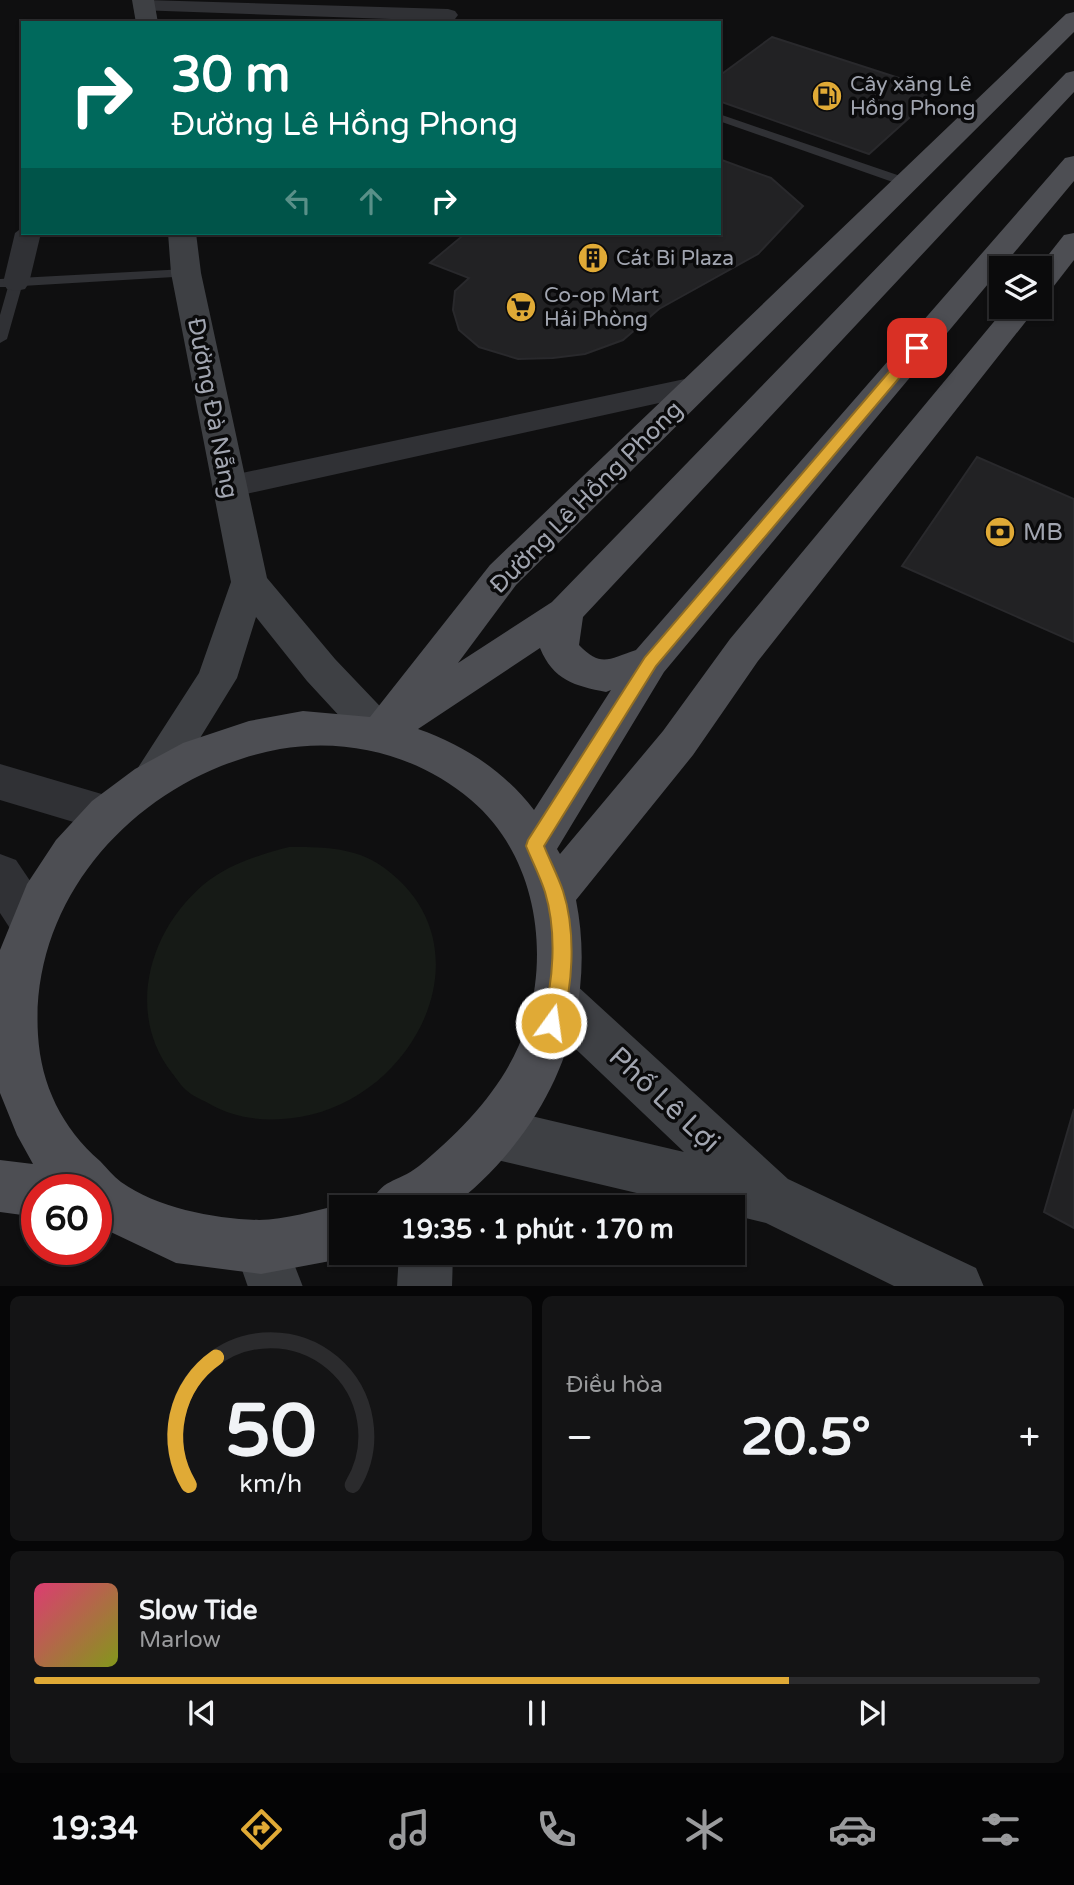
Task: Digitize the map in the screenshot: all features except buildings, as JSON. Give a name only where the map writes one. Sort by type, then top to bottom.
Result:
[{"type":"main road","name":"Đường Lê Hồng Phong","points":[[381,734],[503,575],[1074,19]]},
{"type":"main road","points":[[381,734],[565,612],[1074,78]]},
{"type":"main road","points":[[535,846],[650,661],[1074,164]]},
{"type":"main road","points":[[908,183],[956,201]]},
{"type":"main road","points":[[1024,223],[1074,240],[1052,269]]},
{"type":"main road","name":"Đường Đà Nẵng","points":[[182,235],[186,273],[248,582],[321,670],[381,734]]},
{"type":"main road","points":[[555,894],[678,743],[744,650],[1012,319]]},
{"type":"main road","name":"Đường Đà Nẵng","points":[[153,777],[217,678],[248,582]]},
{"type":"main road","points":[[565,612],[559,649],[580,671],[606,676],[650,661]]},
{"type":"main road","points":[[76,1174],[55,1153],[24,1095],[12,1032],[8,975],[31,921],[63,863],[107,813],[153,777],[227,742],[305,728],[381,734],[428,749],[470,773],[506,806],[535,846],[555,894],[562,945],[558,1000],[536,1069],[493,1133],[426,1195]]},
{"type":"main road","name":"Phố Lê Lợi","points":[[558,1000],[771,1198]]},
{"type":"main road","name":"Phố Lê Lợi","points":[[493,1133],[771,1198],[957,1286]]},
{"type":"main road","points":[[0,1186],[21,1189]]},
{"type":"main road","points":[[112,1204],[176,1236],[269,1267],[329,1238]]},
{"type":"main road","points":[[424,1286],[425,1265]]},
{"type":"street","points":[[145,10],[290,5],[448,15]]},
{"type":"street","points":[[8,283],[27,235]]},
{"type":"street","points":[[228,487],[699,385]]},
{"type":"street","points":[[0,782],[107,813]]},
{"type":"street","points":[[0,874],[31,921]]},
{"type":"lane","points":[[721,118],[908,183]]},
{"type":"lane","points":[[0,339],[8,283],[186,273]]},
{"type":"shaded area","points":[[289,847],[346,851],[377,863],[412,895],[431,932],[436,971],[427,1011],[408,1048],[379,1079],[343,1103],[300,1117],[253,1118],[219,1109],[194,1096],[172,1073],[158,1050],[150,1025],[147,1000],[150,974],[168,926],[184,904],[203,885],[233,866]]},
{"type":"place","name":"Cây xăng Lê Hồng Phong","points":[[827,96]]},
{"type":"place","name":"Cát Bi Plaza","points":[[593,258]]},
{"type":"place","name":"Co-op Mart Hải Phòng","points":[[521,307]]},
{"type":"place","name":"MB","points":[[1000,532]]},
{"type":"route","points":[[551,1023],[558,1000],[562,945],[555,894],[535,846],[650,661],[917,348]]}]
